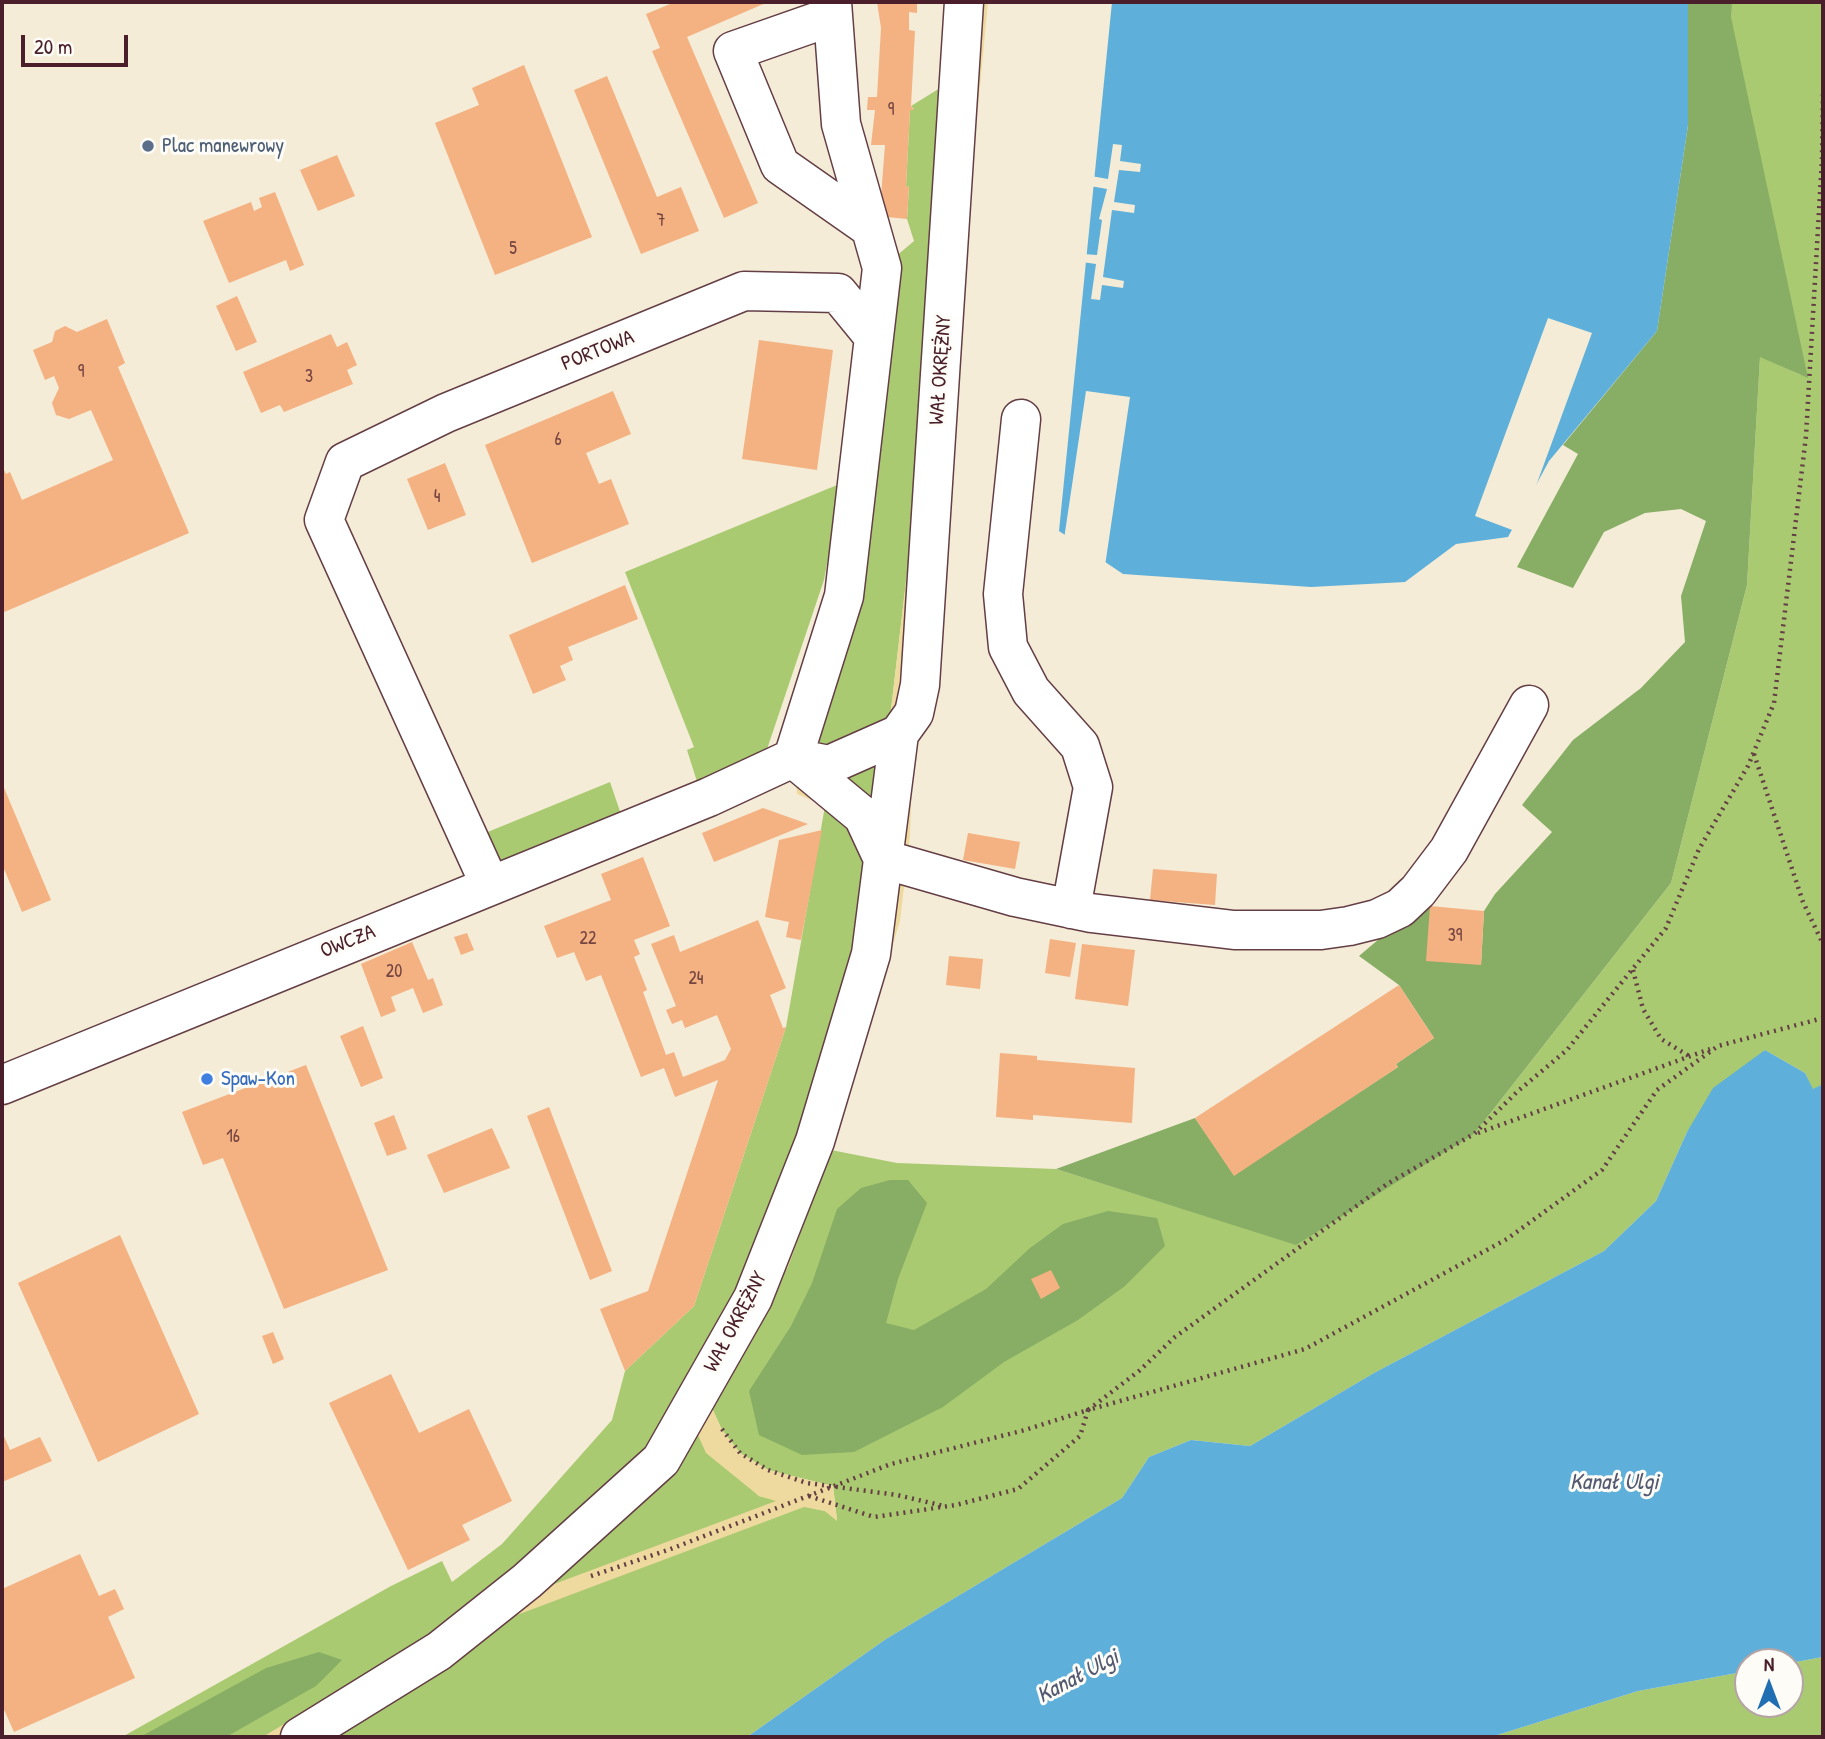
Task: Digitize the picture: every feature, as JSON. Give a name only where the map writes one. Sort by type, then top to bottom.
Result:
[{"type":"street","name":"WAŁ OKRĘŻNY","points":[[300,1737],[439,1651],[527,1581],[661,1460],[753,1298],[815,1141],[871,954],[899,734],[914,713],[920,685],[964,2]]},
{"type":"street","points":[[793,758],[844,596],[881,268],[870,228],[841,124],[832,9],[733,51],[780,164],[870,228]]},
{"type":"street","name":"PORTOWA","points":[[490,885],[324,520],[345,462],[446,413],[744,291],[838,293],[874,337]]},
{"type":"street","points":[[1021,419],[1003,594],[1008,647],[1031,691],[1080,746],[1093,787],[1071,909]]},
{"type":"street","points":[[793,758],[863,816],[883,859],[1015,897],[1071,909],[1234,930],[1321,930],[1377,919],[1399,908],[1418,891],[1449,850],[1529,705]]},
{"type":"street","points":[[793,758],[829,765],[899,734]]},
{"type":"street","name":"OWCZA","points":[[2,1085],[695,803],[793,758]]},
{"type":"path","points":[[1474,1134],[1567,1050],[1666,928],[1699,849],[1754,753],[1774,703],[1806,436],[1822,159],[1823,91]]},
{"type":"path","points":[[1754,753],[1802,902],[1823,944]]},
{"type":"path","points":[[1633,970],[1643,1009],[1661,1039],[1689,1056]]},
{"type":"path","points":[[809,1496],[874,1517],[947,1507],[1018,1489],[1080,1436],[1088,1410],[1139,1371],[1175,1338],[1387,1184],[1474,1134],[1718,1046],[1823,1018]]},
{"type":"path","points":[[579,1580],[891,1464],[1025,1430],[1305,1349],[1507,1239],[1574,1187],[1602,1170],[1657,1090],[1718,1046]]},
{"type":"path","points":[[706,1378],[712,1408],[722,1430],[740,1453],[768,1470],[807,1483],[897,1495],[947,1507]]},
{"type":"green space","points":[[1688,2],[1732,2],[1731,17],[1808,378],[1760,357],[1747,585],[1671,883],[1474,1134],[1296,1245],[1056,1169],[1195,1118],[1234,1175],[1398,1067],[1396,1064],[1434,1038],[1399,985],[1359,956],[1405,917],[1430,906],[1481,965],[1484,911],[1495,894],[1552,832],[1522,805],[1573,740],[1641,688],[1685,642],[1681,596],[1706,521],[1681,509],[1645,513],[1604,532],[1573,588],[1517,567],[1578,454],[1563,445],[1657,331],[1688,125]]},
{"type":"green space","points":[[1725,2],[1823,2],[1823,1084],[1813,1090],[1805,1073],[1765,1050],[1687,1132],[1656,1201],[1604,1251],[1374,1373],[1250,1446],[1191,1440],[1149,1457],[1122,1498],[886,1639],[747,1737],[316,1737],[488,1632],[618,1526],[697,1433],[759,1496],[825,1511],[837,1520],[833,1486],[768,1470],[740,1453],[722,1430],[712,1408],[831,1150],[897,1163],[1056,1169],[1200,1214],[1474,1134],[1671,883],[1747,585],[1760,356],[1801,375]]},
{"type":"green space","points":[[953,80],[932,360],[890,718],[879,731],[793,758],[844,596],[882,268],[914,241],[907,219],[910,110],[914,109],[911,106]]},
{"type":"green space","points":[[842,483],[824,580],[761,767],[699,788],[687,750],[694,747],[625,572]]},
{"type":"green space","points":[[887,758],[870,805],[832,779]]},
{"type":"green space","points":[[610,782],[624,823],[487,873],[473,838]]},
{"type":"green space","points":[[825,806],[872,853],[871,954],[784,1201],[658,1435],[558,1544],[480,1607],[263,1737],[122,1737],[391,1586],[442,1561],[452,1582],[502,1544],[612,1420],[625,1371],[694,1306],[786,1027]]},
{"type":"green space","points":[[890,1180],[908,1180],[927,1203],[898,1279],[886,1323],[914,1330],[986,1289],[1030,1248],[1063,1224],[1108,1211],[1157,1218],[1165,1246],[1125,1286],[1078,1320],[1004,1362],[943,1407],[854,1452],[802,1455],[759,1435],[749,1391],[791,1326],[812,1283],[837,1209],[861,1188]]},
{"type":"green space","points":[[319,1652],[342,1660],[316,1686],[226,1737],[140,1737],[266,1668]]},
{"type":"green space","points":[[1823,1657],[1823,1737],[1491,1737],[1638,1691],[1734,1674],[1734,1718],[1804,1718],[1804,1660]]},
{"type":"sand","points":[[984,2],[988,2],[956,340],[914,713],[910,836],[900,921],[831,1150],[788,1267],[715,1386],[712,1408],[722,1430],[740,1453],[768,1470],[833,1486],[837,1521],[825,1511],[804,1507],[501,1621],[316,1737],[263,1737],[480,1607],[558,1544],[658,1435],[749,1289],[871,954],[872,853],[826,806],[797,794],[793,758],[845,753],[890,718],[932,360],[953,80]],"holes":[[[887,758],[870,804],[830,768]],[[697,1433],[706,1453],[759,1496],[776,1501],[541,1589],[618,1526]]]},
{"type":"water","points":[[1112,2],[1688,2],[1688,125],[1657,331],[1549,461],[1508,537],[1456,544],[1405,582],[1311,587],[1123,574],[1059,531]]},
{"type":"water","name":"Kanał Ulgi","points":[[1765,1050],[1805,1073],[1813,1089],[1823,1084],[1823,1657],[1804,1660],[1804,1648],[1734,1648],[1734,1674],[1638,1691],[1491,1737],[747,1737],[886,1639],[1122,1498],[1149,1457],[1191,1440],[1250,1446],[1374,1373],[1604,1251],[1656,1201],[1687,1132],[1713,1088]]},
{"type":"pier","points":[[1113,144],[1122,145],[1120,161],[1141,164],[1140,172],[1119,170],[1114,202],[1135,205],[1134,213],[1112,210],[1103,277],[1124,281],[1123,288],[1102,285],[1100,300],[1091,299],[1096,264],[1082,262],[1083,254],[1097,255],[1102,220],[1099,219],[1107,189],[1090,186],[1091,176],[1108,179]]},
{"type":"pier","points":[[1548,318],[1592,333],[1529,505],[1515,531],[1475,516]]},
{"type":"pier","points":[[1086,391],[1130,397],[1105,566],[1064,539]]},
{"type":"building","points":[[675,2],[768,2],[687,37],[758,203],[724,218],[652,51],[660,48],[646,14]]},
{"type":"building","points":[[877,2],[917,2],[917,13],[909,12],[909,30],[915,31],[911,106],[914,110],[910,110],[906,186],[909,187],[907,219],[887,217],[880,209],[885,145],[871,145],[875,110],[867,110],[868,97],[877,97],[881,28]]},
{"type":"building","points":[[524,65],[592,237],[495,275],[435,123],[479,105],[472,88]]},
{"type":"building","points":[[607,76],[657,197],[681,187],[699,231],[641,254],[574,90]]},
{"type":"building","points":[[337,155],[355,196],[318,211],[300,170]]},
{"type":"building","points":[[275,192],[304,265],[290,271],[286,260],[229,283],[203,221],[251,202],[254,211],[262,207],[259,198]]},
{"type":"building","points":[[237,296],[257,342],[236,351],[216,306]]},
{"type":"building","points":[[107,319],[125,363],[118,367],[189,533],[2,613],[2,466],[6,474],[10,472],[22,500],[113,460],[91,410],[69,419],[56,415],[52,403],[59,388],[54,376],[45,380],[33,350],[52,342],[55,331],[65,326],[77,332]]},
{"type":"building","points":[[331,334],[337,347],[347,342],[357,365],[347,370],[353,384],[284,412],[280,405],[261,413],[243,372]]},
{"type":"building","points":[[759,340],[833,350],[817,470],[742,459]]},
{"type":"building","points":[[613,391],[631,434],[586,453],[599,484],[611,479],[629,524],[532,563],[485,445]]},
{"type":"building","points":[[445,463],[466,515],[428,530],[407,479]]},
{"type":"building","points":[[625,585],[638,619],[568,647],[573,660],[560,666],[566,680],[533,694],[509,635]]},
{"type":"building","points":[[2,783],[51,900],[22,912],[2,864]]},
{"type":"building","points":[[763,808],[808,824],[714,862],[702,833]]},
{"type":"building","points":[[822,830],[801,940],[786,937],[789,922],[765,917],[779,840]]},
{"type":"building","points":[[968,833],[1020,842],[1015,869],[963,860]]},
{"type":"building","points":[[643,857],[670,926],[634,940],[640,954],[634,957],[647,990],[643,992],[666,1055],[674,1052],[683,1077],[725,1060],[731,1049],[717,1015],[685,1028],[682,1020],[672,1024],[666,1010],[676,1006],[651,944],[674,935],[680,952],[758,920],[786,988],[770,995],[783,1028],[786,1027],[694,1306],[625,1371],[600,1309],[648,1291],[718,1080],[675,1097],[664,1068],[641,1077],[601,975],[586,981],[574,952],[557,958],[544,926],[611,900],[601,874]]},
{"type":"building","points":[[1153,869],[1217,874],[1215,905],[1150,900]]},
{"type":"building","points":[[1430,906],[1484,911],[1481,965],[1426,961]]},
{"type":"building","points":[[467,933],[474,950],[461,955],[454,937]]},
{"type":"building","points":[[1050,939],[1076,943],[1070,977],[1045,973]]},
{"type":"building","points":[[412,942],[428,980],[433,978],[443,1005],[423,1013],[413,988],[391,997],[396,1011],[381,1017],[361,964]]},
{"type":"building","points":[[1082,944],[1135,950],[1128,1006],[1075,999]]},
{"type":"building","points":[[949,956],[983,959],[980,989],[946,985]]},
{"type":"building","points":[[1399,985],[1434,1038],[1396,1064],[1398,1067],[1234,1176],[1195,1118]]},
{"type":"building","points":[[363,1026],[383,1078],[361,1087],[340,1036]]},
{"type":"building","points":[[1000,1053],[1037,1056],[1037,1060],[1135,1068],[1132,1123],[1033,1115],[1033,1120],[996,1117]]},
{"type":"building","points":[[306,1065],[388,1270],[284,1309],[223,1158],[203,1165],[182,1112]]},
{"type":"building","points":[[549,1107],[612,1271],[590,1280],[527,1116]]},
{"type":"building","points":[[394,1115],[407,1149],[387,1156],[374,1123]]},
{"type":"building","points":[[492,1128],[510,1168],[444,1193],[427,1155]]},
{"type":"building","points":[[120,1235],[199,1414],[98,1462],[18,1283]]},
{"type":"building","points":[[1051,1270],[1060,1288],[1041,1299],[1031,1279]]},
{"type":"building","points":[[273,1332],[284,1359],[273,1364],[262,1336]]},
{"type":"building","points":[[391,1374],[419,1433],[469,1409],[512,1501],[462,1525],[470,1540],[408,1570],[329,1403]]},
{"type":"building","points":[[2,1432],[10,1450],[40,1437],[52,1461],[2,1482]]},
{"type":"building","points":[[80,1554],[99,1596],[115,1589],[124,1609],[108,1617],[135,1678],[14,1732],[2,1705],[2,1589]]},
{"type":"place","name":"Plac manewrowy","points":[[148,146]]},
{"type":"place","name":"Spaw-Kon","points":[[207,1079]]}]
